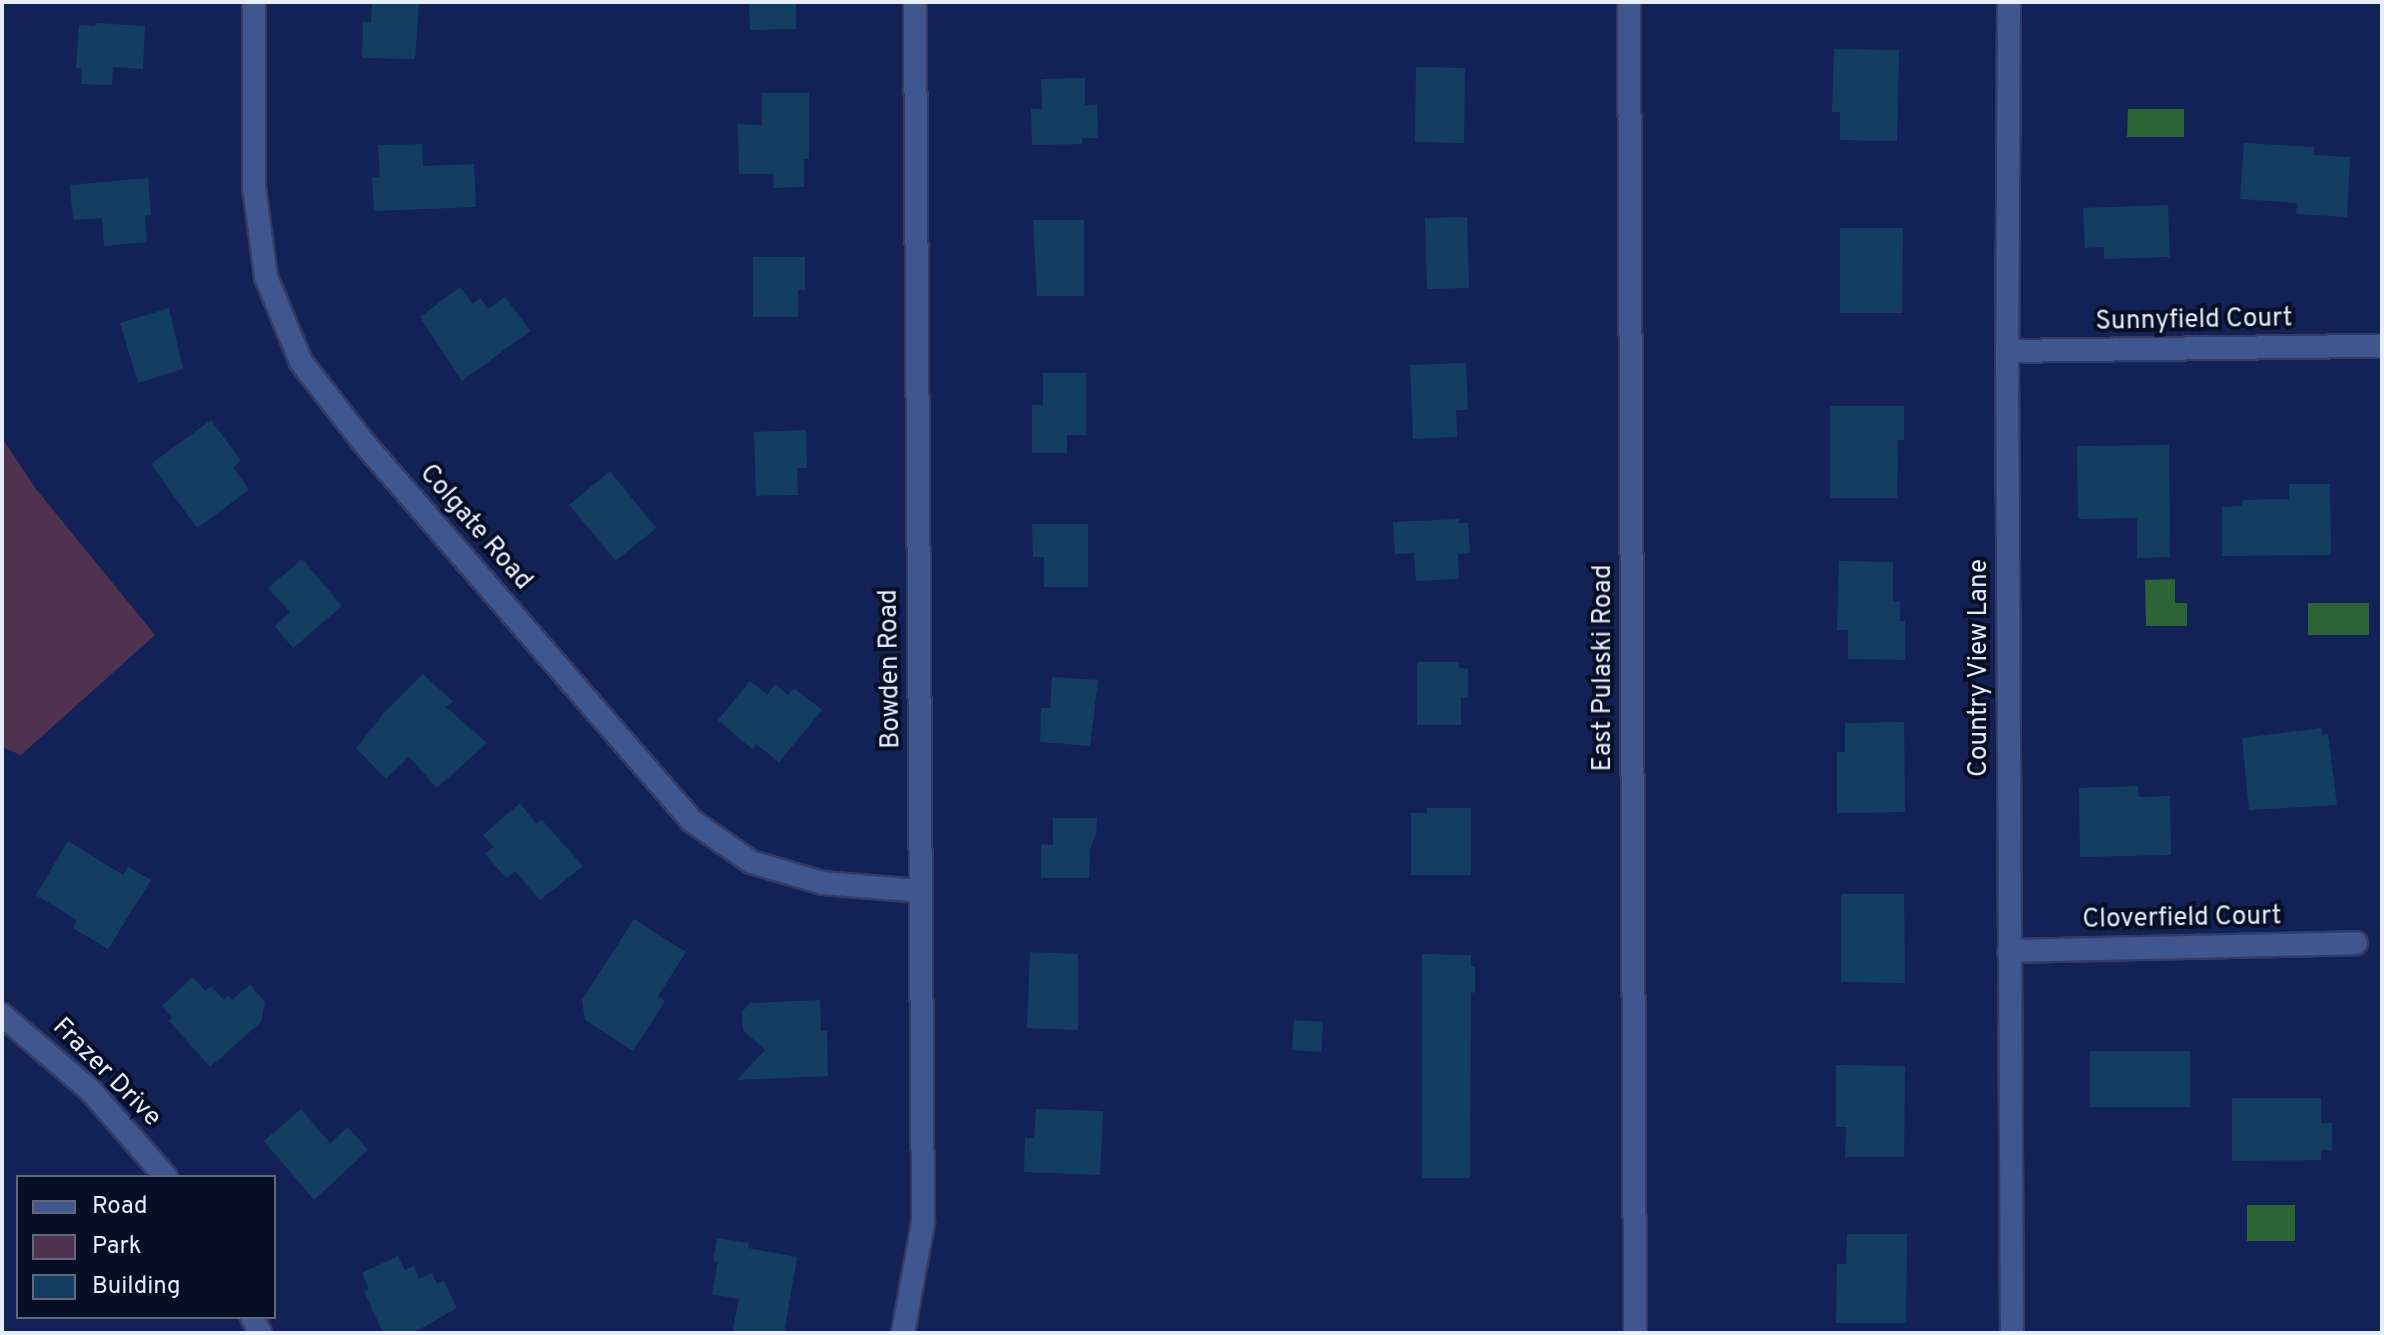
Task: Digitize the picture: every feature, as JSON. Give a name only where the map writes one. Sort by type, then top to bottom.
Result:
[{"type":"street","name":"Colgate Road","points":[[254,2],[254,187],[266,277],[301,362],[364,443],[692,821],[751,862],[823,883],[920,891]]},
{"type":"street","name":"Bowden Road","points":[[903,1333],[923,1223],[915,2]]},
{"type":"street","name":"East Pulaski Road","points":[[1629,2],[1635,1333]]},
{"type":"street","name":"Country View Lane","points":[[2009,2],[2007,351],[2012,1333]]},
{"type":"street","name":"Sunnyfield Court","points":[[2007,351],[2382,346]]},
{"type":"street","name":"Cloverfield Court","points":[[2009,951],[2356,943]]},
{"type":"street","name":"Frazer Drive","points":[[2,1015],[91,1091],[164,1175]]},
{"type":"green space","points":[[2,438],[36,489],[155,635],[21,755],[2,747]]},
{"type":"shaded area","points":[[2128,109],[2184,109],[2184,137],[2127,137]]},
{"type":"shaded area","points":[[2175,579],[2175,603],[2187,603],[2187,626],[2146,626],[2145,580]]},
{"type":"shaded area","points":[[2308,603],[2369,603],[2369,635],[2308,635]]},
{"type":"shaded area","points":[[2247,1205],[2295,1205],[2295,1241],[2247,1241]]},
{"type":"building","points":[[372,2],[419,2],[415,59],[362,58],[363,22],[371,22]]},
{"type":"building","points":[[749,2],[796,2],[796,29],[750,30]]},
{"type":"building","points":[[96,23],[145,26],[143,69],[113,67],[112,85],[81,84],[82,69],[76,68],[79,25],[95,26]]},
{"type":"building","points":[[1834,49],[1899,50],[1897,141],[1840,140],[1840,112],[1832,112]]},
{"type":"building","points":[[1416,67],[1465,68],[1464,143],[1415,142]]},
{"type":"building","points":[[1085,78],[1085,105],[1097,104],[1098,138],[1082,138],[1082,144],[1032,145],[1031,109],[1042,109],[1041,79]]},
{"type":"building","points":[[762,93],[809,93],[809,159],[804,159],[804,187],[774,188],[773,174],[739,174],[738,124],[762,125]]},
{"type":"building","points":[[2244,143],[2314,147],[2314,155],[2350,157],[2347,217],[2296,214],[2297,203],[2240,199]]},
{"type":"building","points":[[422,144],[423,166],[474,164],[476,207],[374,211],[372,178],[380,178],[378,145]]},
{"type":"building","points":[[148,178],[151,215],[145,216],[147,242],[104,246],[102,218],[73,220],[70,185]]},
{"type":"building","points":[[2168,205],[2170,257],[2104,259],[2104,247],[2085,248],[2083,208]]},
{"type":"building","points":[[1467,217],[1469,288],[1427,289],[1425,218]]},
{"type":"building","points":[[1033,220],[1084,220],[1084,296],[1037,296]]},
{"type":"building","points":[[1840,228],[1903,228],[1902,313],[1840,313]]},
{"type":"building","points":[[753,257],[805,257],[805,290],[798,290],[798,317],[753,317]]},
{"type":"building","points":[[460,287],[473,304],[480,298],[488,309],[505,297],[530,331],[462,381],[420,317]]},
{"type":"building","points":[[169,308],[183,369],[138,383],[120,323]]},
{"type":"building","points":[[1466,363],[1468,410],[1456,410],[1457,437],[1413,439],[1410,365]]},
{"type":"building","points":[[1043,373],[1086,373],[1086,435],[1067,435],[1067,453],[1032,453],[1032,405],[1043,405]]},
{"type":"building","points":[[1830,406],[1904,406],[1904,440],[1898,440],[1897,498],[1830,498]]},
{"type":"building","points":[[211,420],[241,461],[233,467],[249,490],[197,528],[151,464]]},
{"type":"building","points":[[806,430],[807,468],[797,468],[798,495],[756,496],[754,432]]},
{"type":"building","points":[[2169,445],[2170,557],[2137,558],[2137,518],[2078,519],[2077,446]]},
{"type":"building","points":[[610,471],[656,528],[616,561],[569,505]]},
{"type":"building","points":[[2289,484],[2330,484],[2331,555],[2222,556],[2222,507],[2241,506],[2243,500],[2289,499]]},
{"type":"building","points":[[1459,519],[1459,523],[1468,523],[1470,553],[1458,554],[1459,579],[1416,581],[1414,553],[1395,554],[1393,522]]},
{"type":"building","points":[[1032,524],[1088,524],[1088,587],[1044,587],[1044,557],[1033,557]]},
{"type":"building","points":[[302,559],[342,606],[293,648],[275,626],[290,612],[268,588]]},
{"type":"building","points":[[1839,561],[1893,562],[1893,602],[1900,602],[1900,621],[1905,621],[1905,660],[1848,659],[1848,630],[1837,630]]},
{"type":"building","points":[[1417,662],[1459,662],[1459,668],[1468,669],[1468,698],[1461,698],[1461,725],[1417,725]]},
{"type":"building","points":[[423,674],[453,702],[446,707],[487,743],[437,788],[409,757],[386,779],[356,748],[383,714]]},
{"type":"building","points":[[1052,677],[1098,680],[1090,746],[1040,742],[1041,708],[1050,708]]},
{"type":"building","points":[[750,681],[767,695],[775,684],[788,695],[794,688],[822,710],[779,762],[756,744],[752,749],[718,720]]},
{"type":"building","points":[[1904,722],[1905,812],[1837,813],[1837,752],[1845,752],[1845,723]]},
{"type":"building","points":[[2321,728],[2322,735],[2328,734],[2337,805],[2249,810],[2242,738]]},
{"type":"building","points":[[2138,786],[2139,797],[2170,796],[2171,855],[2080,857],[2079,788]]},
{"type":"building","points":[[520,803],[536,824],[542,820],[583,866],[540,900],[515,871],[506,878],[485,854],[494,847],[483,835]]},
{"type":"building","points":[[1427,808],[1471,808],[1471,875],[1411,875],[1411,813],[1427,813]]},
{"type":"building","points":[[1053,818],[1097,818],[1096,834],[1090,849],[1089,878],[1041,878],[1041,844],[1053,845]]},
{"type":"building","points":[[68,841],[123,875],[128,867],[151,880],[108,949],[73,928],[77,920],[36,895]]},
{"type":"building","points":[[1841,894],[1904,894],[1905,983],[1841,982]]},
{"type":"building","points":[[634,919],[686,952],[658,996],[665,1001],[633,1051],[585,1020],[582,1000]]},
{"type":"building","points":[[1030,952],[1078,954],[1078,1030],[1027,1028]]},
{"type":"building","points":[[1422,954],[1471,955],[1471,966],[1475,967],[1475,993],[1471,992],[1470,1178],[1422,1178]]},
{"type":"building","points":[[193,977],[205,991],[211,986],[224,1000],[228,996],[232,1000],[250,985],[265,1002],[261,1022],[210,1067],[169,1021],[172,1018],[162,1006]]},
{"type":"building","points":[[820,1000],[821,1031],[827,1031],[828,1076],[737,1080],[765,1050],[743,1030],[742,1012],[750,1003]]},
{"type":"building","points":[[1294,1020],[1323,1022],[1321,1052],[1292,1050]]},
{"type":"building","points":[[2090,1051],[2190,1051],[2190,1107],[2090,1107]]},
{"type":"building","points":[[1836,1065],[1905,1066],[1904,1157],[1845,1157],[1846,1127],[1836,1127]]},
{"type":"building","points":[[2232,1098],[2321,1098],[2321,1123],[2332,1123],[2332,1150],[2321,1150],[2321,1160],[2232,1161]]},
{"type":"building","points":[[301,1109],[330,1143],[348,1127],[368,1150],[314,1200],[264,1141]]},
{"type":"building","points":[[1036,1109],[1103,1111],[1100,1175],[1024,1172],[1025,1138],[1034,1138]]},
{"type":"building","points":[[1847,1234],[1907,1234],[1906,1323],[1836,1323],[1837,1264],[1846,1264]]},
{"type":"building","points":[[717,1238],[749,1243],[748,1248],[797,1257],[784,1333],[732,1333],[739,1299],[712,1294],[718,1262],[713,1261]]},
{"type":"building","points":[[398,1256],[405,1270],[414,1266],[419,1279],[432,1273],[437,1284],[444,1281],[457,1308],[413,1333],[383,1333],[364,1291],[369,1289],[362,1273]]}]
